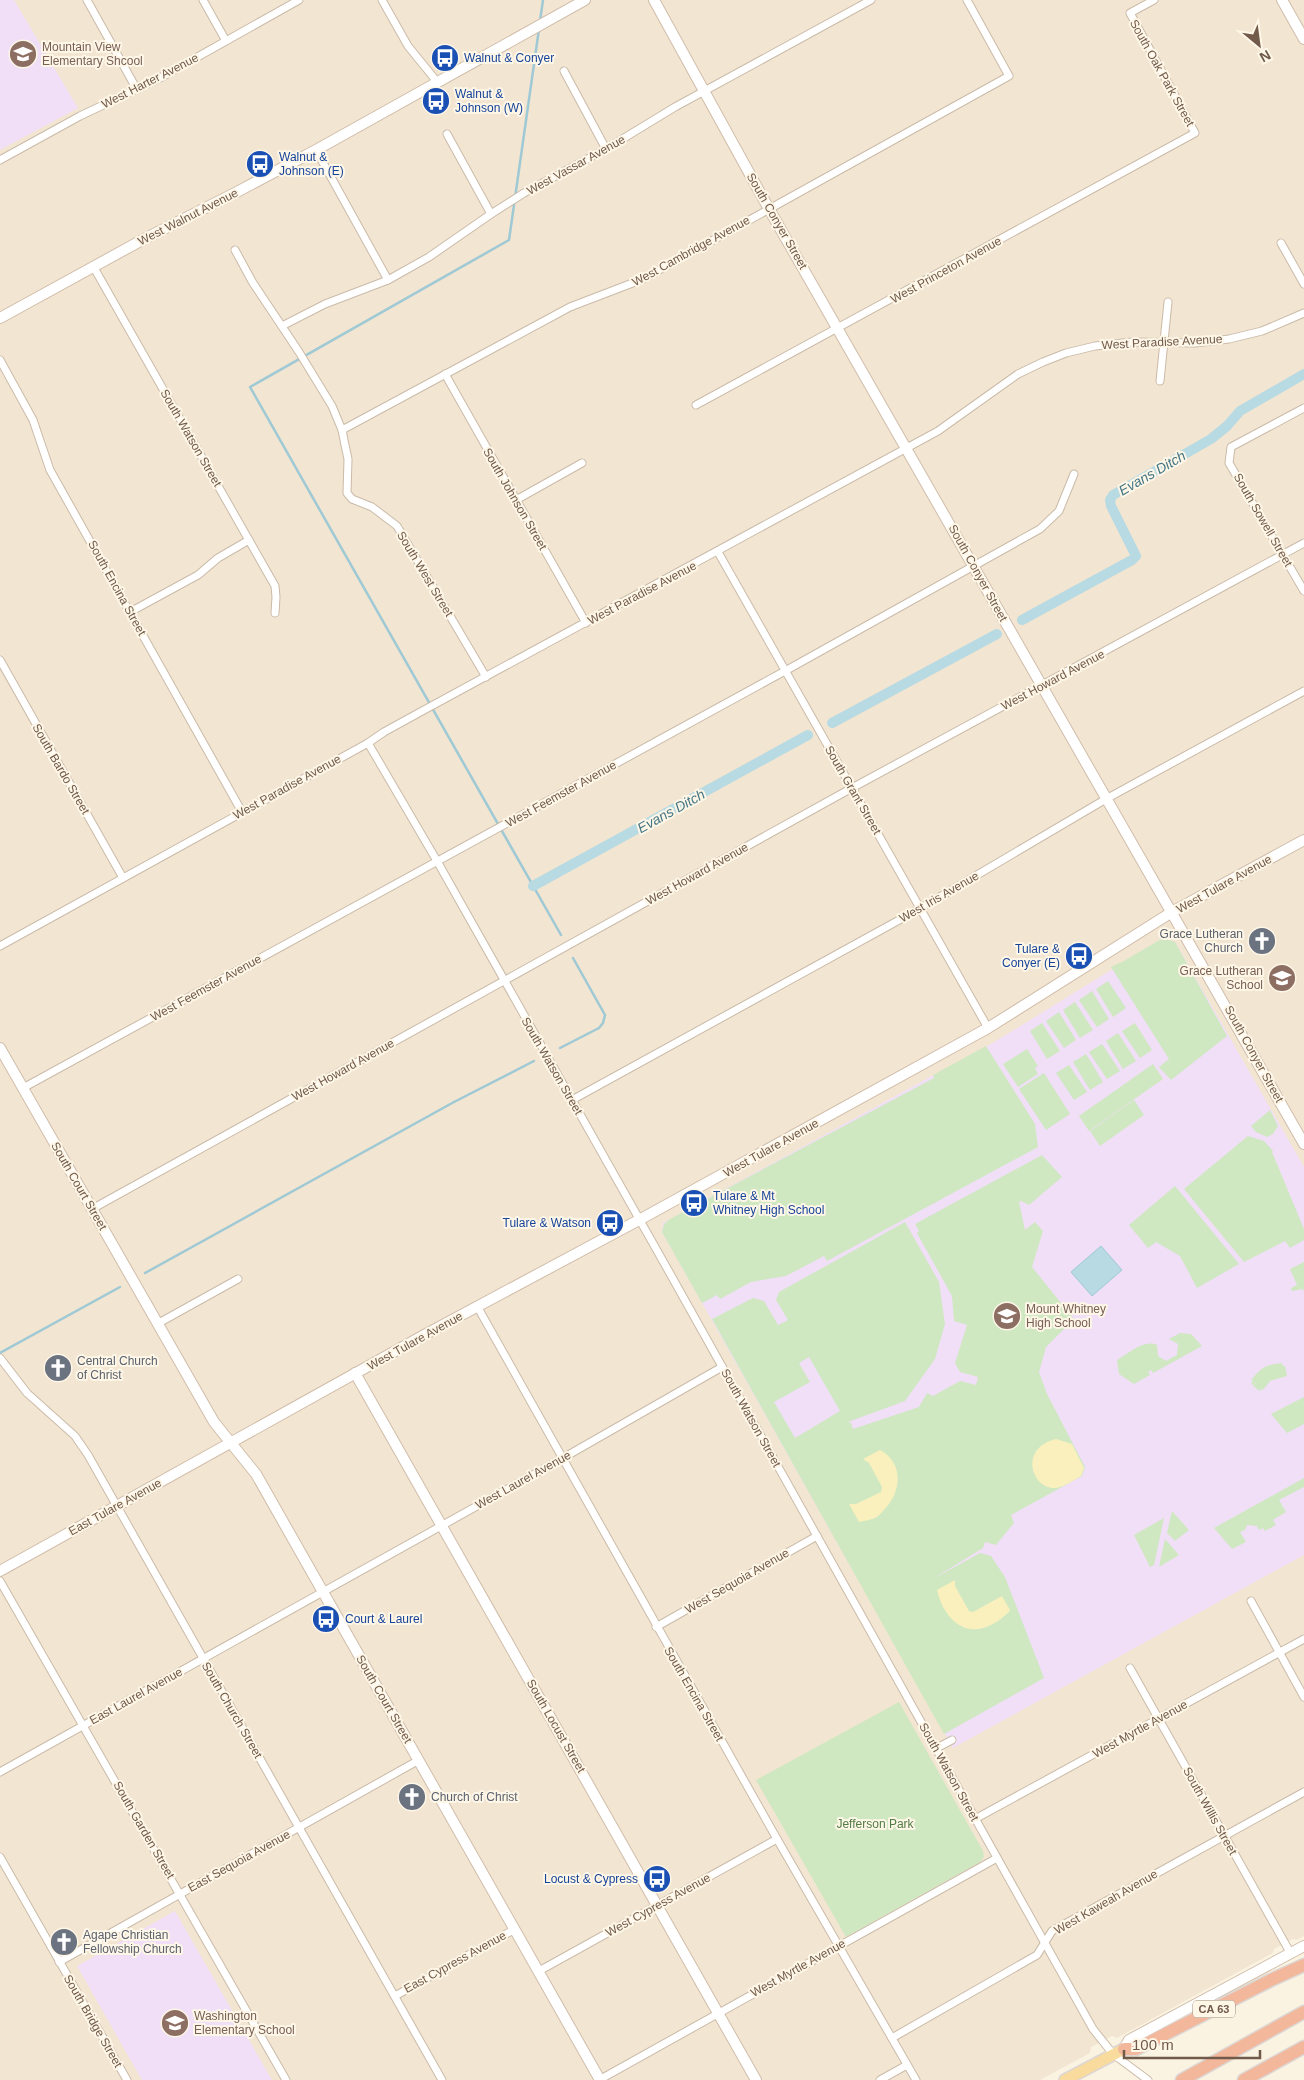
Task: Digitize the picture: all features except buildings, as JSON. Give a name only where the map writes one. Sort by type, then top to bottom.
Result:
[{"type":"highway","name":"CA 63","points":[[1119,2052],[1136,2049],[1304,1965]]},
{"type":"highway","points":[[1182,2080],[1304,2012]]},
{"type":"highway","points":[[1244,2080],[1304,2047]]},
{"type":"main road","name":"CA 63","points":[[1065,2080],[1119,2052]]},
{"type":"street","points":[[87,0],[136,88]]},
{"type":"street","points":[[203,0],[226,41]]},
{"type":"street","name":"West Harter Avenue","points":[[0,160],[136,88],[160,78],[299,0]]},
{"type":"street","points":[[382,0],[408,46],[438,83]]},
{"type":"street","name":"West Walnut Avenue","points":[[0,318],[438,83],[572,3],[585,0]]},
{"type":"street","name":"South Conyer Street","points":[[654,0],[769,209],[1304,1144]]},
{"type":"street","name":"West Vassar Avenue","points":[[282,326],[325,304],[388,280],[429,257],[524,193],[606,149],[704,91],[871,0]]},
{"type":"street","name":"West Cambridge Avenue","points":[[342,430],[570,307],[643,279],[1009,76],[967,0]]},
{"type":"street","name":"South Oak Park Street","points":[[1154,0],[1130,13],[1195,133]]},
{"type":"street","points":[[1282,0],[1304,39]]},
{"type":"street","points":[[564,71],[606,149]]},
{"type":"street","name":"West Princeton Avenue","points":[[696,405],[839,329],[1195,133]]},
{"type":"street","points":[[447,134],[491,214]]},
{"type":"street","points":[[316,150],[388,280]]},
{"type":"street","points":[[1281,243],[1304,284]]},
{"type":"street","name":"South West Street","points":[[235,250],[253,282],[316,377],[332,406],[342,430],[348,459],[347,493],[352,499],[372,506],[397,526],[486,678]]},
{"type":"street","name":"South Watson Street","points":[[94,266],[275,586],[274,613]]},
{"type":"street","points":[[1160,381],[1168,302]]},
{"type":"street","name":"West Paradise Avenue","points":[[0,946],[368,743],[384,732],[938,431],[1018,374],[1066,353],[1095,346],[1132,342],[1195,343],[1229,339],[1262,331],[1304,313]]},
{"type":"street","name":"South Encina Street","points":[[0,360],[33,420],[50,470],[242,812]]},
{"type":"street","name":"South Johnson Street","points":[[445,374],[586,623]]},
{"type":"street","name":"South Sowell Street","points":[[1304,408],[1231,447],[1229,463],[1304,591]]},
{"type":"street","points":[[516,500],[582,463]]},
{"type":"street","name":"West Feemster Avenue","points":[[23,1088],[785,671],[1040,529],[1059,511],[1074,474]]},
{"type":"street","points":[[130,612],[198,575],[218,558],[249,540]]},
{"type":"street","name":"West Howard Avenue","points":[[92,1208],[852,788],[1304,543]]},
{"type":"street","name":"South Grant Street","points":[[718,552],[988,1028]]},
{"type":"street","name":"South Bardo Street","points":[[0,660],[123,878]]},
{"type":"street","name":"West Iris Avenue","points":[[572,1100],[921,908],[1106,799],[1304,691]]},
{"type":"street","name":"South Watson Street","points":[[368,743],[572,1100],[1093,2029],[1119,2052],[1138,2073],[1148,2080]]},
{"type":"street","name":"West Tulare Avenue","points":[[230,1442],[988,1028],[1172,912],[1304,840]]},
{"type":"street","name":"South Court Street","points":[[0,1048],[214,1422],[256,1474],[600,2080]]},
{"type":"street","points":[[157,1324],[238,1279]]},
{"type":"street","name":"South Encina Street","points":[[477,1306],[656,1627],[837,1946],[916,2080]]},
{"type":"street","name":"South Church Street","points":[[0,1358],[27,1393],[75,1436],[117,1506],[442,2080]]},
{"type":"street","name":"West Laurel Avenue","points":[[324,1591],[722,1367]]},
{"type":"street","name":"South Locust Street","points":[[355,1373],[756,2080]]},
{"type":"street","name":"East Tulare Avenue","points":[[0,1571],[230,1442]]},
{"type":"street","name":"West Sequoia Avenue","points":[[656,1627],[817,1536]]},
{"type":"street","name":"South Garden Street","points":[[0,1581],[286,2080]]},
{"type":"street","name":"East Laurel Avenue","points":[[0,1772],[324,1591]]},
{"type":"street","points":[[1251,1601],[1304,1697]]},
{"type":"street","name":"West Myrtle Avenue","points":[[975,1819],[1304,1639]]},
{"type":"street","name":"South Willis Street","points":[[1130,1668],[1291,1954]]},
{"type":"street","points":[[936,1749],[952,1740]]},
{"type":"street","name":"East Sequoia Avenue","points":[[60,1962],[419,1760]]},
{"type":"street","name":"West Kaweah Avenue","points":[[892,2038],[1037,1955],[1052,1931],[1304,1792]]},
{"type":"street","name":"West Cypress Avenue","points":[[539,1971],[777,1839]]},
{"type":"street","name":"South Bridge Street","points":[[0,1857],[126,2080]]},
{"type":"street","name":"West Myrtle Avenue","points":[[600,2080],[997,1858]]},
{"type":"street","name":"East Cypress Avenue","points":[[395,1996],[515,1929]]},
{"type":"street","points":[[1119,2052],[1130,2040],[1304,1946]]},
{"type":"street","points":[[880,2080],[907,2065]]},
{"type":"shaded area","points":[[0,0],[1304,0],[1304,1936],[1297,1940],[1293,1939],[1274,1949],[1273,1953],[1117,2038],[1112,2036],[1091,2047],[1090,2053],[1040,2080],[0,2080]]},
{"type":"shaded area","name":"Mountain View Elementary Shcool","points":[[0,0],[14,0],[78,108],[0,150]]},
{"type":"shaded area","name":"Mount Whitney High School","points":[[1163,938],[1175,942],[1304,1167],[1304,1555],[953,1748],[662,1232],[663,1223],[996,1041]]},
{"type":"shaded area","name":"Washington Elementary School","points":[[175,1911],[272,2080],[142,2080],[77,1966]]},
{"type":"green space","points":[[1163,938],[1175,942],[1227,1036],[1171,1080],[1159,1067],[1169,1059],[1111,967]]},
{"type":"green space","points":[[1108,981],[1126,1008],[1113,1017],[1096,989]]},
{"type":"green space","points":[[1092,991],[1109,1019],[1097,1027],[1079,1000]]},
{"type":"green space","points":[[1075,1002],[1093,1030],[1080,1038],[1063,1010]]},
{"type":"green space","points":[[1059,1012],[1076,1040],[1064,1048],[1046,1021]]},
{"type":"green space","points":[[1042,1023],[1060,1051],[1047,1059],[1030,1031]]},
{"type":"green space","points":[[1135,1023],[1152,1050],[1140,1058],[1122,1031]]},
{"type":"green space","points":[[1118,1033],[1136,1061],[1123,1069],[1106,1041]]},
{"type":"green space","points":[[1102,1044],[1120,1071],[1107,1079],[1089,1052]]},
{"type":"green space","points":[[986,1046],[1035,1124],[1038,1147],[827,1261],[824,1256],[786,1276],[751,1282],[720,1299],[717,1295],[702,1303],[662,1232],[664,1224],[670,1219],[934,1078],[933,1075]]},
{"type":"green space","points":[[1027,1049],[1038,1066],[1035,1068],[1038,1074],[1018,1087],[1003,1064]]},
{"type":"green space","points":[[1086,1054],[1103,1082],[1090,1090],[1073,1062]]},
{"type":"green space","points":[[1153,1064],[1163,1079],[1089,1131],[1079,1116]]},
{"type":"green space","points":[[1069,1065],[1087,1092],[1074,1100],[1056,1073]]},
{"type":"green space","points":[[1044,1073],[1070,1114],[1046,1130],[1019,1089]]},
{"type":"green space","points":[[1134,1100],[1144,1115],[1100,1146],[1090,1131]]},
{"type":"green space","points":[[1270,1110],[1278,1126],[1273,1134],[1267,1137],[1256,1132],[1251,1126]]},
{"type":"green space","points":[[1248,1136],[1264,1141],[1273,1151],[1304,1229],[1304,1240],[1290,1248],[1285,1241],[1244,1262],[1184,1189]]},
{"type":"green space","points":[[1042,1155],[1062,1177],[1029,1205],[1021,1201],[1019,1202],[1025,1230],[1035,1222],[1043,1231],[1032,1267],[1074,1319],[1046,1347],[1039,1372],[1047,1394],[1085,1467],[1082,1476],[1011,1515],[1014,1523],[996,1545],[985,1542],[983,1548],[931,1580],[980,1553],[991,1556],[1005,1577],[1044,1678],[944,1734],[712,1319],[753,1298],[764,1301],[778,1325],[788,1320],[776,1300],[779,1292],[905,1222],[939,1282],[945,1324],[935,1359],[905,1401],[848,1422],[851,1423],[853,1429],[919,1407],[927,1393],[933,1396],[960,1381],[976,1385],[978,1377],[960,1372],[955,1363],[967,1325],[954,1321],[952,1296],[917,1233],[919,1231],[915,1224]],"holes":[[[809,1357],[840,1411],[795,1438],[774,1402],[810,1382],[799,1363]]]},
{"type":"green space","points":[[1175,1186],[1239,1264],[1197,1288],[1180,1256],[1156,1242],[1148,1248],[1129,1225]]},
{"type":"green space","points":[[1304,1262],[1304,1292],[1303,1289],[1292,1291],[1291,1288],[1297,1285],[1290,1269]]},
{"type":"green space","points":[[1180,1333],[1191,1334],[1202,1346],[1153,1373],[1151,1370],[1148,1372],[1150,1375],[1134,1384],[1119,1374],[1117,1360],[1147,1344],[1157,1345],[1158,1356],[1166,1361],[1177,1355],[1178,1344],[1169,1339]]},
{"type":"green space","points":[[1282,1363],[1285,1366],[1287,1376],[1270,1381],[1260,1391],[1253,1386],[1258,1380],[1253,1385],[1251,1384],[1253,1381],[1251,1380],[1262,1369]]},
{"type":"green space","points":[[1304,1397],[1304,1424],[1287,1433],[1271,1414]]},
{"type":"green space","points":[[1304,1478],[1304,1487],[1279,1500],[1286,1512],[1273,1520],[1276,1525],[1265,1531],[1263,1528],[1259,1530],[1257,1526],[1247,1525],[1245,1530],[1240,1532],[1246,1542],[1232,1549],[1214,1528]]},
{"type":"green space","points":[[1172,1511],[1189,1530],[1175,1541],[1167,1533]]},
{"type":"green space","points":[[1164,1518],[1154,1565],[1150,1567],[1134,1535]]},
{"type":"green space","points":[[1165,1539],[1179,1555],[1159,1567]]},
{"type":"green space","name":"Jefferson Park","points":[[899,1702],[983,1851],[984,1857],[980,1862],[846,1937],[756,1780]]},
{"type":"sand","points":[[1056,1439],[1072,1444],[1084,1468],[1081,1476],[1066,1485],[1056,1488],[1048,1487],[1035,1476],[1033,1459],[1037,1451],[1044,1444]]},
{"type":"sand","points":[[880,1450],[888,1456],[897,1470],[897,1487],[890,1503],[878,1516],[859,1522],[849,1504],[856,1504],[881,1492],[882,1487],[869,1463],[863,1459]]},
{"type":"sand","points":[[955,1580],[955,1586],[969,1611],[973,1612],[1002,1596],[1010,1610],[1009,1612],[995,1623],[983,1628],[973,1629],[956,1623],[944,1609],[937,1590]]},
{"type":"water","points":[[1101,1246],[1122,1270],[1092,1296],[1071,1272]]},
{"type":"waterway","points":[[540,21],[543,0]]},
{"type":"waterway","points":[[539,29],[509,240],[250,387],[561,935]]},
{"type":"waterway","name":"Evans Ditch","points":[[1022,620],[1132,560],[1136,556],[1111,506],[1110,500],[1113,495],[1211,439],[1227,426],[1240,411],[1304,374]]},
{"type":"waterway","name":"Evans Ditch","points":[[832,723],[997,634]]},
{"type":"waterway","name":"Evans Ditch","points":[[533,886],[808,735]]},
{"type":"waterway","points":[[560,1048],[599,1028],[603,1023],[605,1015],[573,958]]},
{"type":"waterway","points":[[145,1273],[454,1102],[534,1061]]},
{"type":"waterway","points":[[0,1353],[120,1287]]},
{"type":"place","name":"Mountain View Elementary Shcool","points":[[23,54]]},
{"type":"place","name":"Walnut & Conyer","points":[[445,58]]},
{"type":"place","name":"Walnut & Johnson (W)","points":[[436,101]]},
{"type":"place","name":"Walnut & Johnson (E)","points":[[260,164]]},
{"type":"place","name":"Grace Lutheran Church","points":[[1262,941]]},
{"type":"place","name":"Tulare & Conyer (E)","points":[[1079,956]]},
{"type":"place","name":"Grace Lutheran School","points":[[1282,978]]},
{"type":"place","name":"Tulare & Mt Whitney High School","points":[[694,1203]]},
{"type":"place","name":"Tulare & Watson","points":[[610,1223]]},
{"type":"place","name":"Mount Whitney High School","points":[[1007,1316]]},
{"type":"place","name":"Central Church of Christ","points":[[58,1368]]},
{"type":"place","name":"Court & Laurel","points":[[326,1619]]},
{"type":"place","name":"Church of Christ","points":[[412,1797]]},
{"type":"place","name":"Locust & Cypress","points":[[657,1879]]},
{"type":"place","name":"Agape Christian Fellowship Church","points":[[64,1942]]},
{"type":"place","name":"Washington Elementary School","points":[[175,2023]]}]
